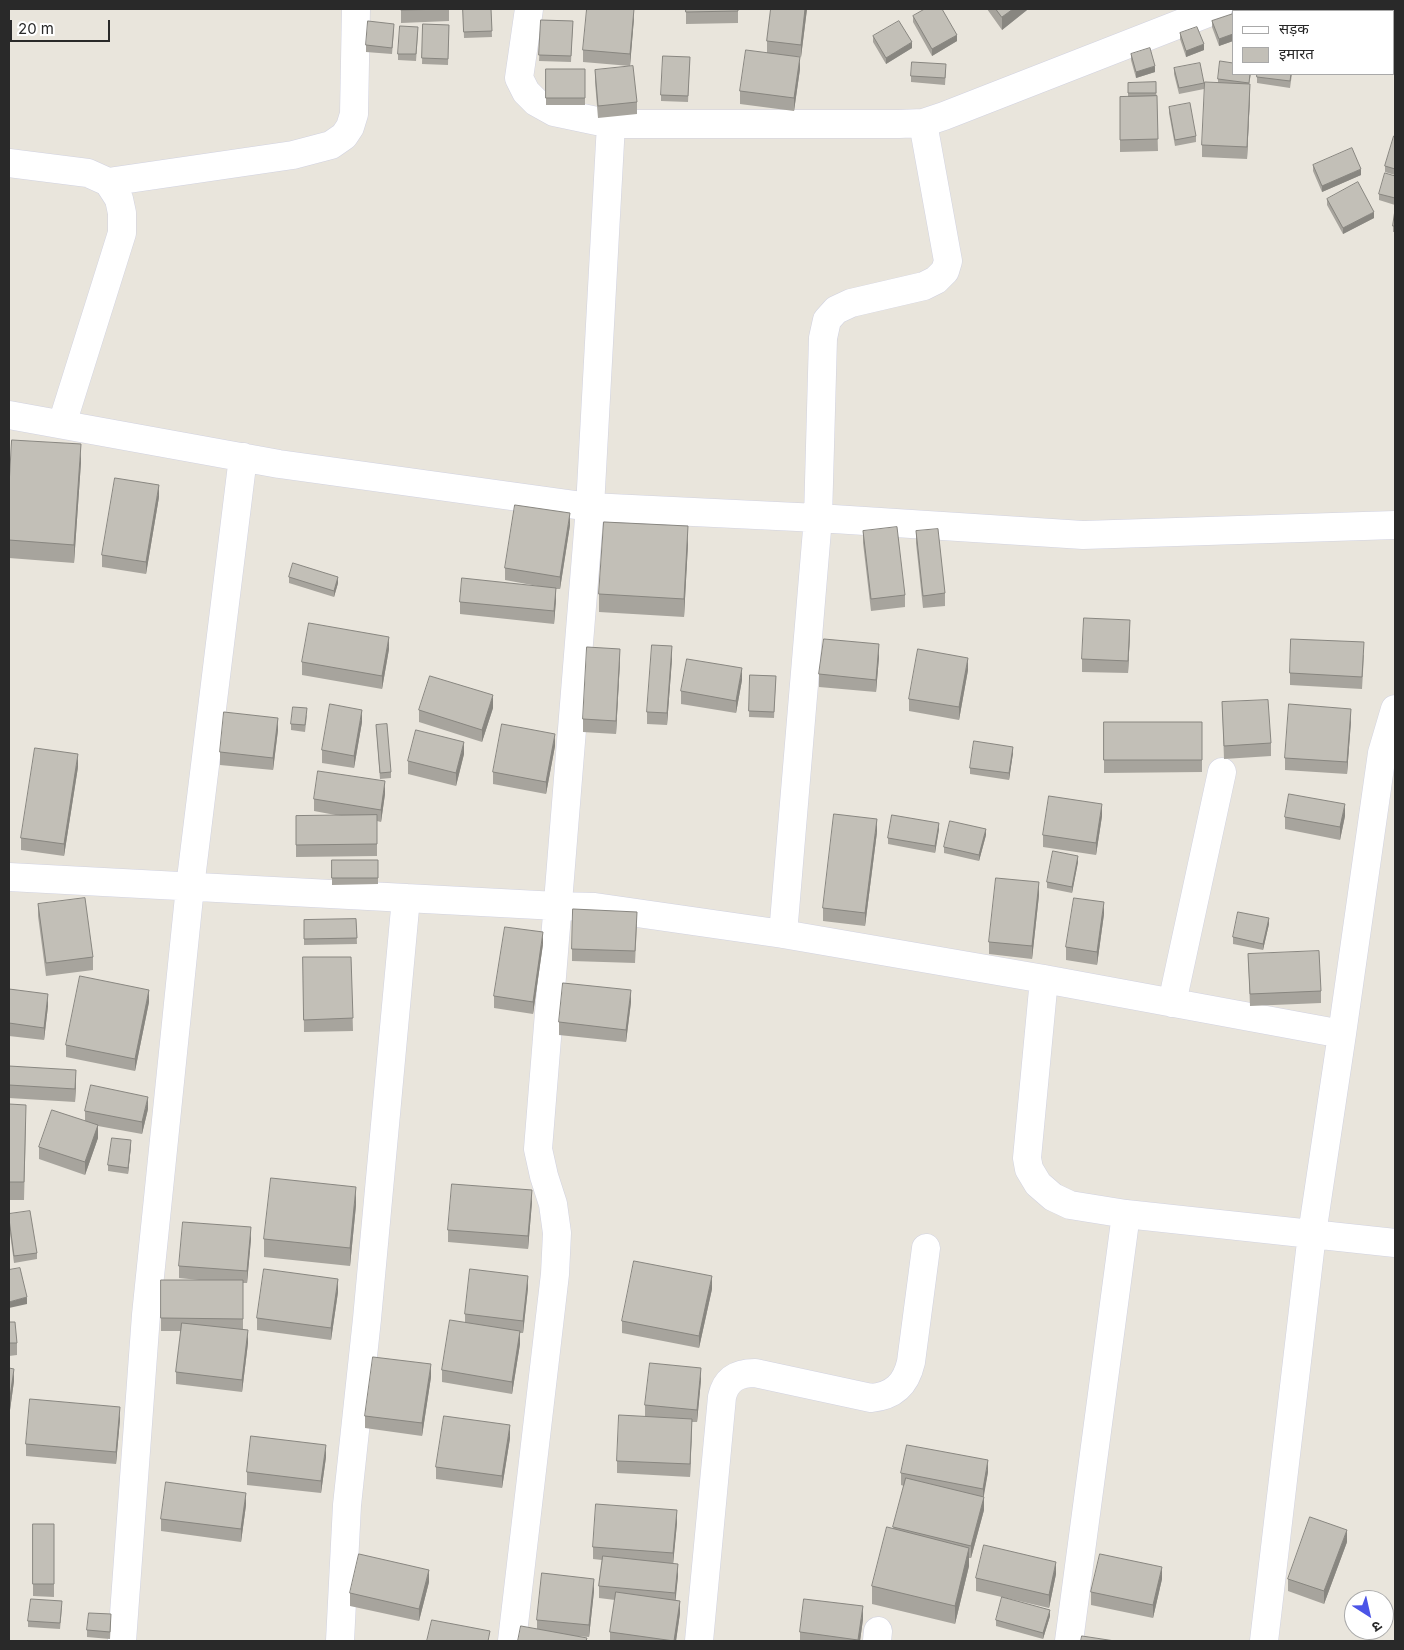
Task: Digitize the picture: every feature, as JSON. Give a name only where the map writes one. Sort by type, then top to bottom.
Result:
[{"type":"street","points":[[9,163],[88,173],[108,182],[293,155],[331,145],[344,136],[350,128],[354,114],[356,9]]},
{"type":"street","points":[[528,9],[519,78],[526,92],[536,102],[554,112],[611,124],[923,123],[1218,9]]},
{"type":"street","points":[[782,934],[818,518],[823,338],[828,320],[836,310],[851,304],[924,286],[936,280],[945,271],[948,261],[923,123]]},
{"type":"street","points":[[512,1641],[555,1274],[556,1233],[553,1204],[538,1149],[590,507],[611,124]]},
{"type":"street","points":[[62,424],[122,232],[122,213],[119,199],[108,182]]},
{"type":"street","points":[[9,415],[280,464],[590,507],[818,518],[1083,535],[1395,525]]},
{"type":"street","points":[[122,1641],[146,1315],[190,887],[243,456]]},
{"type":"street","points":[[1264,1641],[1312,1234],[1382,753],[1395,709]]},
{"type":"street","points":[[1172,1003],[1222,772]]},
{"type":"street","points":[[9,877],[595,907],[782,934],[1044,979],[1342,1034]]},
{"type":"street","points":[[340,1641],[347,1505],[367,1319],[406,898]]},
{"type":"street","points":[[1044,979],[1027,1158],[1029,1169],[1038,1184],[1053,1197],[1070,1204],[1126,1214],[1395,1243]]},
{"type":"street","points":[[1070,1641],[1126,1214]]},
{"type":"street","points":[[698,1641],[722,1397],[728,1382],[741,1374],[755,1373],[871,1398],[880,1397],[898,1387],[904,1381],[911,1362],[926,1248]]},
{"type":"building","points":[[401,9],[449,9],[401,10]]},
{"type":"building","points":[[463,9],[491,9],[492,31],[464,32]]},
{"type":"building","points":[[587,9],[634,9],[630,54],[583,50]]},
{"type":"building","points":[[686,9],[738,9],[738,11],[686,12]]},
{"type":"building","points":[[771,9],[805,9],[801,45],[767,41]]},
{"type":"building","points":[[925,9],[942,9],[957,35],[932,49],[913,16]]},
{"type":"building","points":[[996,9],[1013,9],[1002,17]]},
{"type":"building","points":[[1232,14],[1232,34],[1219,39],[1212,21]]},
{"type":"building","points":[[541,20],[573,21],[571,56],[539,55]]},
{"type":"building","points":[[368,21],[394,24],[392,48],[366,45]]},
{"type":"building","points":[[899,21],[912,42],[886,58],[873,36]]},
{"type":"building","points":[[423,24],[449,25],[448,59],[422,58]]},
{"type":"building","points":[[400,26],[418,27],[416,54],[398,54]]},
{"type":"building","points":[[1197,27],[1204,44],[1186,51],[1180,33]]},
{"type":"building","points":[[1150,48],[1155,66],[1136,72],[1131,54]]},
{"type":"building","points":[[746,50],[800,57],[794,98],[740,91]]},
{"type":"building","points":[[663,56],[690,57],[688,96],[661,95]]},
{"type":"building","points":[[1220,61],[1232,63],[1232,75],[1250,75],[1249,83],[1218,79]]},
{"type":"building","points":[[912,62],[946,64],[945,78],[911,76]]},
{"type":"building","points":[[1200,63],[1204,83],[1179,88],[1174,68]]},
{"type":"building","points":[[633,66],[637,102],[598,106],[595,70]]},
{"type":"building","points":[[546,69],[585,69],[585,98],[546,98]]},
{"type":"building","points":[[1257,75],[1291,75],[1290,81],[1257,77]]},
{"type":"building","points":[[1156,82],[1156,93],[1128,93],[1128,83]]},
{"type":"building","points":[[1205,82],[1250,84],[1247,147],[1202,145]]},
{"type":"building","points":[[1157,96],[1158,139],[1120,140],[1120,97]]},
{"type":"building","points":[[1190,103],[1196,136],[1175,140],[1169,107]]},
{"type":"building","points":[[1395,136],[1395,169],[1385,166]]},
{"type":"building","points":[[1352,148],[1361,169],[1322,186],[1313,165]]},
{"type":"building","points":[[1385,173],[1395,176],[1395,198],[1379,194]]},
{"type":"building","points":[[1358,182],[1374,212],[1343,228],[1327,199]]},
{"type":"building","points":[[1395,210],[1395,226],[1393,226]]},
{"type":"building","points":[[12,440],[81,444],[74,545],[9,540],[9,486]]},
{"type":"building","points":[[115,478],[159,485],[146,562],[102,555]]},
{"type":"building","points":[[515,505],[570,513],[560,577],[505,568]]},
{"type":"building","points":[[604,522],[688,526],[684,599],[599,594]]},
{"type":"building","points":[[897,527],[905,595],[871,599],[863,531]]},
{"type":"building","points":[[938,529],[945,593],[923,596],[916,531]]},
{"type":"building","points":[[293,563],[338,577],[334,591],[289,577]]},
{"type":"building","points":[[462,578],[556,588],[554,611],[460,602]]},
{"type":"building","points":[[1084,618],[1130,620],[1128,661],[1082,659]]},
{"type":"building","points":[[309,623],[389,637],[382,676],[302,662]]},
{"type":"building","points":[[824,639],[879,644],[876,680],[819,674]]},
{"type":"building","points":[[1291,639],[1364,642],[1362,677],[1290,673]]},
{"type":"building","points":[[652,645],[672,646],[667,713],[647,712]]},
{"type":"building","points":[[587,647],[620,649],[616,721],[583,719]]},
{"type":"building","points":[[918,649],[968,658],[959,707],[909,699]]},
{"type":"building","points":[[687,659],[742,668],[736,701],[681,691]]},
{"type":"building","points":[[750,675],[776,676],[774,712],[749,711]]},
{"type":"building","points":[[430,676],[493,695],[482,730],[419,710]]},
{"type":"building","points":[[1268,700],[1271,743],[1224,746],[1222,702]]},
{"type":"building","points":[[330,704],[362,710],[354,756],[322,750]]},
{"type":"building","points":[[1289,704],[1351,709],[1347,762],[1285,758]]},
{"type":"building","points":[[293,707],[307,708],[305,725],[291,724]]},
{"type":"building","points":[[224,712],[278,718],[273,758],[220,752]]},
{"type":"building","points":[[1104,722],[1202,722],[1202,760],[1104,760]]},
{"type":"building","points":[[387,724],[391,772],[380,773],[376,725]]},
{"type":"building","points":[[502,724],[555,734],[546,782],[493,772]]},
{"type":"building","points":[[416,730],[464,742],[456,773],[408,761]]},
{"type":"building","points":[[974,741],[1013,747],[1009,773],[970,768]]},
{"type":"building","points":[[35,748],[78,754],[64,844],[21,838]]},
{"type":"building","points":[[318,771],[385,781],[381,810],[314,799]]},
{"type":"building","points":[[1289,794],[1345,804],[1340,827],[1285,817]]},
{"type":"building","points":[[1049,796],[1102,804],[1096,843],[1043,835]]},
{"type":"building","points":[[834,814],[877,819],[865,913],[823,908]]},
{"type":"building","points":[[377,815],[377,844],[296,845],[296,816]]},
{"type":"building","points":[[892,815],[939,823],[935,846],[888,838]]},
{"type":"building","points":[[950,821],[986,829],[979,855],[944,847]]},
{"type":"building","points":[[1053,851],[1078,856],[1072,887],[1047,882]]},
{"type":"building","points":[[332,860],[378,860],[378,878],[332,878]]},
{"type":"building","points":[[996,878],[1039,882],[1032,946],[989,942]]},
{"type":"building","points":[[85,898],[93,957],[46,963],[38,904]]},
{"type":"building","points":[[1074,898],[1104,902],[1097,952],[1066,947]]},
{"type":"building","points":[[573,909],[637,912],[635,951],[572,949]]},
{"type":"building","points":[[1238,912],[1269,918],[1263,944],[1233,937]]},
{"type":"building","points":[[356,919],[357,938],[304,939],[304,920]]},
{"type":"building","points":[[505,927],[543,932],[533,1002],[494,996]]},
{"type":"building","points":[[1319,951],[1321,991],[1250,994],[1248,954]]},
{"type":"building","points":[[303,957],[351,957],[353,1018],[304,1020]]},
{"type":"building","points":[[80,976],[149,990],[135,1059],[66,1045]]},
{"type":"building","points":[[563,983],[631,990],[626,1030],[559,1022]]},
{"type":"building","points":[[9,989],[48,994],[44,1028],[9,1023]]},
{"type":"building","points":[[9,1066],[76,1070],[75,1089],[9,1085]]},
{"type":"building","points":[[91,1085],[148,1097],[142,1122],[85,1111]]},
{"type":"building","points":[[9,1104],[26,1105],[24,1182],[9,1182]]},
{"type":"building","points":[[52,1110],[98,1125],[85,1162],[39,1147]]},
{"type":"building","points":[[112,1138],[131,1140],[128,1168],[108,1165]]},
{"type":"building","points":[[271,1178],[356,1187],[350,1248],[264,1239]]},
{"type":"building","points":[[452,1184],[532,1190],[528,1236],[448,1230]]},
{"type":"building","points":[[30,1211],[37,1253],[14,1256],[9,1214]]},
{"type":"building","points":[[183,1222],[251,1227],[247,1271],[179,1266]]},
{"type":"building","points":[[634,1261],[712,1276],[699,1336],[622,1321]]},
{"type":"building","points":[[20,1268],[27,1297],[9,1302],[9,1270]]},
{"type":"building","points":[[264,1269],[338,1279],[331,1328],[257,1318]]},
{"type":"building","points":[[470,1269],[528,1276],[523,1321],[465,1314]]},
{"type":"building","points":[[161,1280],[243,1280],[243,1319],[161,1318]]},
{"type":"building","points":[[450,1320],[520,1331],[512,1382],[442,1370]]},
{"type":"building","points":[[9,1322],[15,1322],[17,1343],[9,1343]]},
{"type":"building","points":[[182,1323],[248,1330],[242,1380],[176,1372]]},
{"type":"building","points":[[373,1357],[431,1364],[422,1423],[365,1416]]},
{"type":"building","points":[[650,1363],[701,1368],[697,1410],[645,1405]]},
{"type":"building","points":[[9,1368],[14,1369],[10,1397],[9,1397]]},
{"type":"building","points":[[30,1399],[120,1407],[116,1452],[26,1444]]},
{"type":"building","points":[[619,1415],[692,1419],[690,1464],[617,1461]]},
{"type":"building","points":[[444,1416],[510,1425],[502,1476],[436,1467]]},
{"type":"building","points":[[251,1436],[326,1445],[321,1481],[247,1472]]},
{"type":"building","points":[[907,1445],[988,1460],[983,1489],[901,1473]]},
{"type":"building","points":[[906,1478],[984,1497],[971,1546],[893,1527]]},
{"type":"building","points":[[166,1482],[246,1493],[241,1529],[161,1519]]},
{"type":"building","points":[[596,1504],[677,1510],[673,1553],[593,1547]]},
{"type":"building","points":[[1310,1517],[1347,1530],[1324,1591],[1288,1579]]},
{"type":"building","points":[[33,1524],[54,1524],[54,1584],[33,1584]]},
{"type":"building","points":[[887,1527],[969,1548],[955,1606],[872,1586]]},
{"type":"building","points":[[984,1545],[1056,1562],[1049,1595],[976,1578]]},
{"type":"building","points":[[359,1554],[429,1570],[419,1609],[350,1593]]},
{"type":"building","points":[[1100,1554],[1162,1567],[1153,1605],[1091,1592]]},
{"type":"building","points":[[603,1556],[678,1564],[675,1593],[599,1586]]},
{"type":"building","points":[[542,1573],[594,1579],[589,1625],[537,1620]]},
{"type":"building","points":[[616,1592],[680,1601],[674,1641],[610,1632]]},
{"type":"building","points":[[1002,1597],[1050,1610],[1043,1633],[996,1620]]},
{"type":"building","points":[[31,1599],[62,1601],[60,1623],[28,1621]]},
{"type":"building","points":[[804,1599],[863,1606],[858,1640],[800,1632]]},
{"type":"building","points":[[89,1613],[111,1614],[110,1632],[87,1630]]},
{"type":"building","points":[[432,1620],[490,1631],[488,1641],[427,1641]]},
{"type":"building","points":[[521,1626],[587,1638],[586,1641],[518,1641]]},
{"type":"building","points":[[1082,1636],[1115,1641],[1081,1641]]}]
